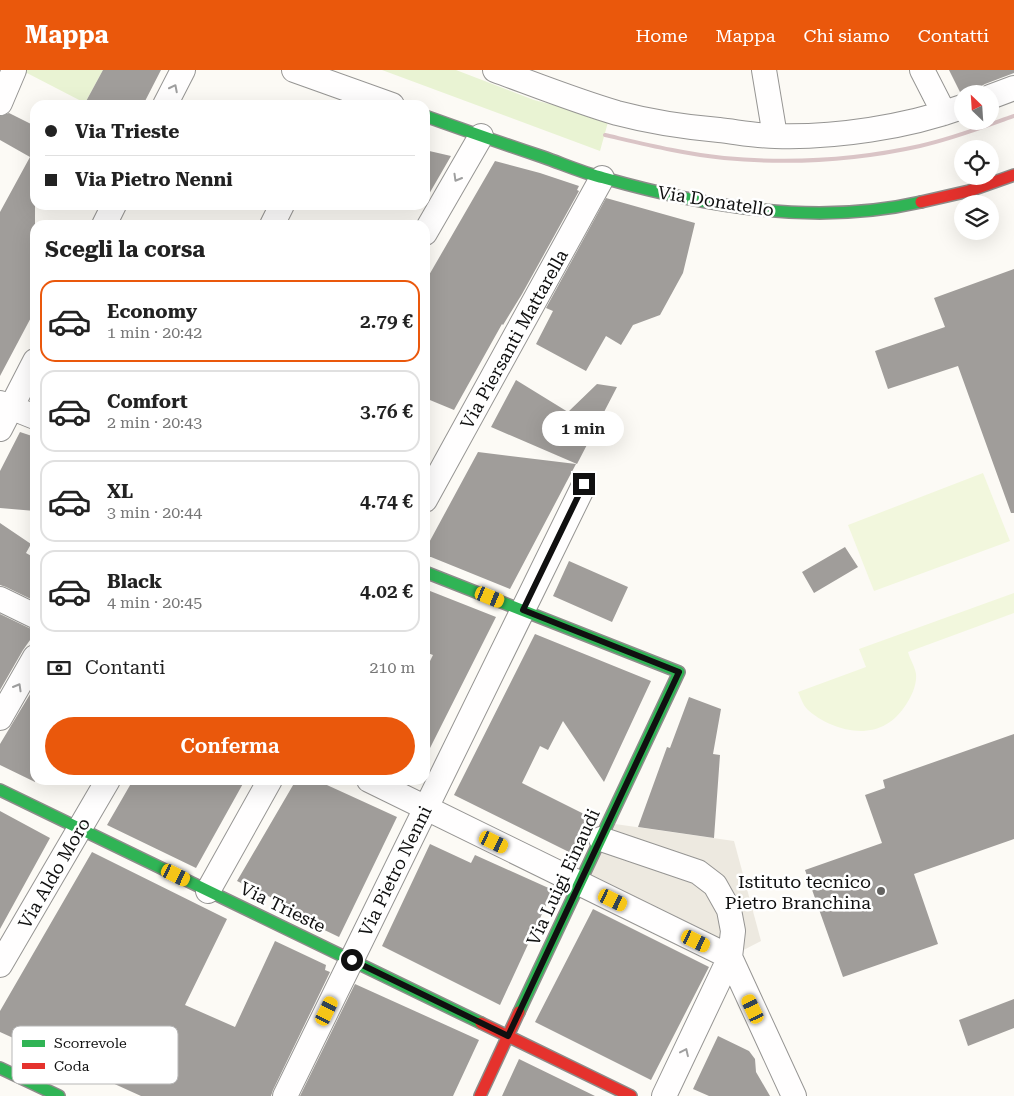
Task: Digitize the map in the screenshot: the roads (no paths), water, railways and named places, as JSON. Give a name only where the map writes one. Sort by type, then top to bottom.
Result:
[{"type":"street","points":[[0,103],[14,70]]},
{"type":"street","points":[[168,100],[183,70]]},
{"type":"street","points":[[294,70],[339,97],[359,100]]},
{"type":"street","points":[[495,70],[567,97],[617,113],[654,122],[774,136],[820,136],[901,124],[953,110],[922,70]]},
{"type":"street","points":[[764,70],[774,136]]},
{"type":"street","points":[[999,94],[1014,88]]},
{"type":"street","name":"Via Donatello","points":[[430,118],[602,178],[682,198],[758,209],[805,213],[858,212],[899,207],[969,190],[1014,175]]},
{"type":"street","points":[[430,224],[481,136]]},
{"type":"street","name":"Via Piersanti Mattarella","points":[[430,491],[602,178]]},
{"type":"street","points":[[0,429],[6,405],[30,369]]},
{"type":"street","points":[[6,405],[30,415]]},
{"type":"street","name":"Via Pietro Nenni","points":[[284,1096],[584,484]]},
{"type":"street","points":[[430,574],[523,610]]},
{"type":"street","points":[[0,599],[30,614]]},
{"type":"street","name":"Via Luigi Einaudi","points":[[480,1096],[679,672],[523,610]]},
{"type":"street","points":[[0,718],[30,666]]},
{"type":"street","name":"Via Aldo Moro","points":[[0,965],[9,931],[80,829],[105,785]]},
{"type":"street","points":[[208,891],[267,785]]},
{"type":"street","points":[[379,785],[730,957],[794,1096]]},
{"type":"street","name":"Via Trieste","points":[[0,790],[631,1096]]},
{"type":"street","points":[[600,839],[698,872],[715,885],[729,910],[733,931],[730,957],[664,1096]]},
{"type":"street","points":[[0,1068],[12,1074]]},
{"type":"street","points":[[34,1084],[59,1096]]},
{"type":"railway","points":[[605,135],[679,151],[724,158],[773,161],[823,160],[872,155],[920,146],[1014,116]]},
{"type":"place","name":"Istituto tecnico Pietro Branchina","points":[[881,891]]}]
